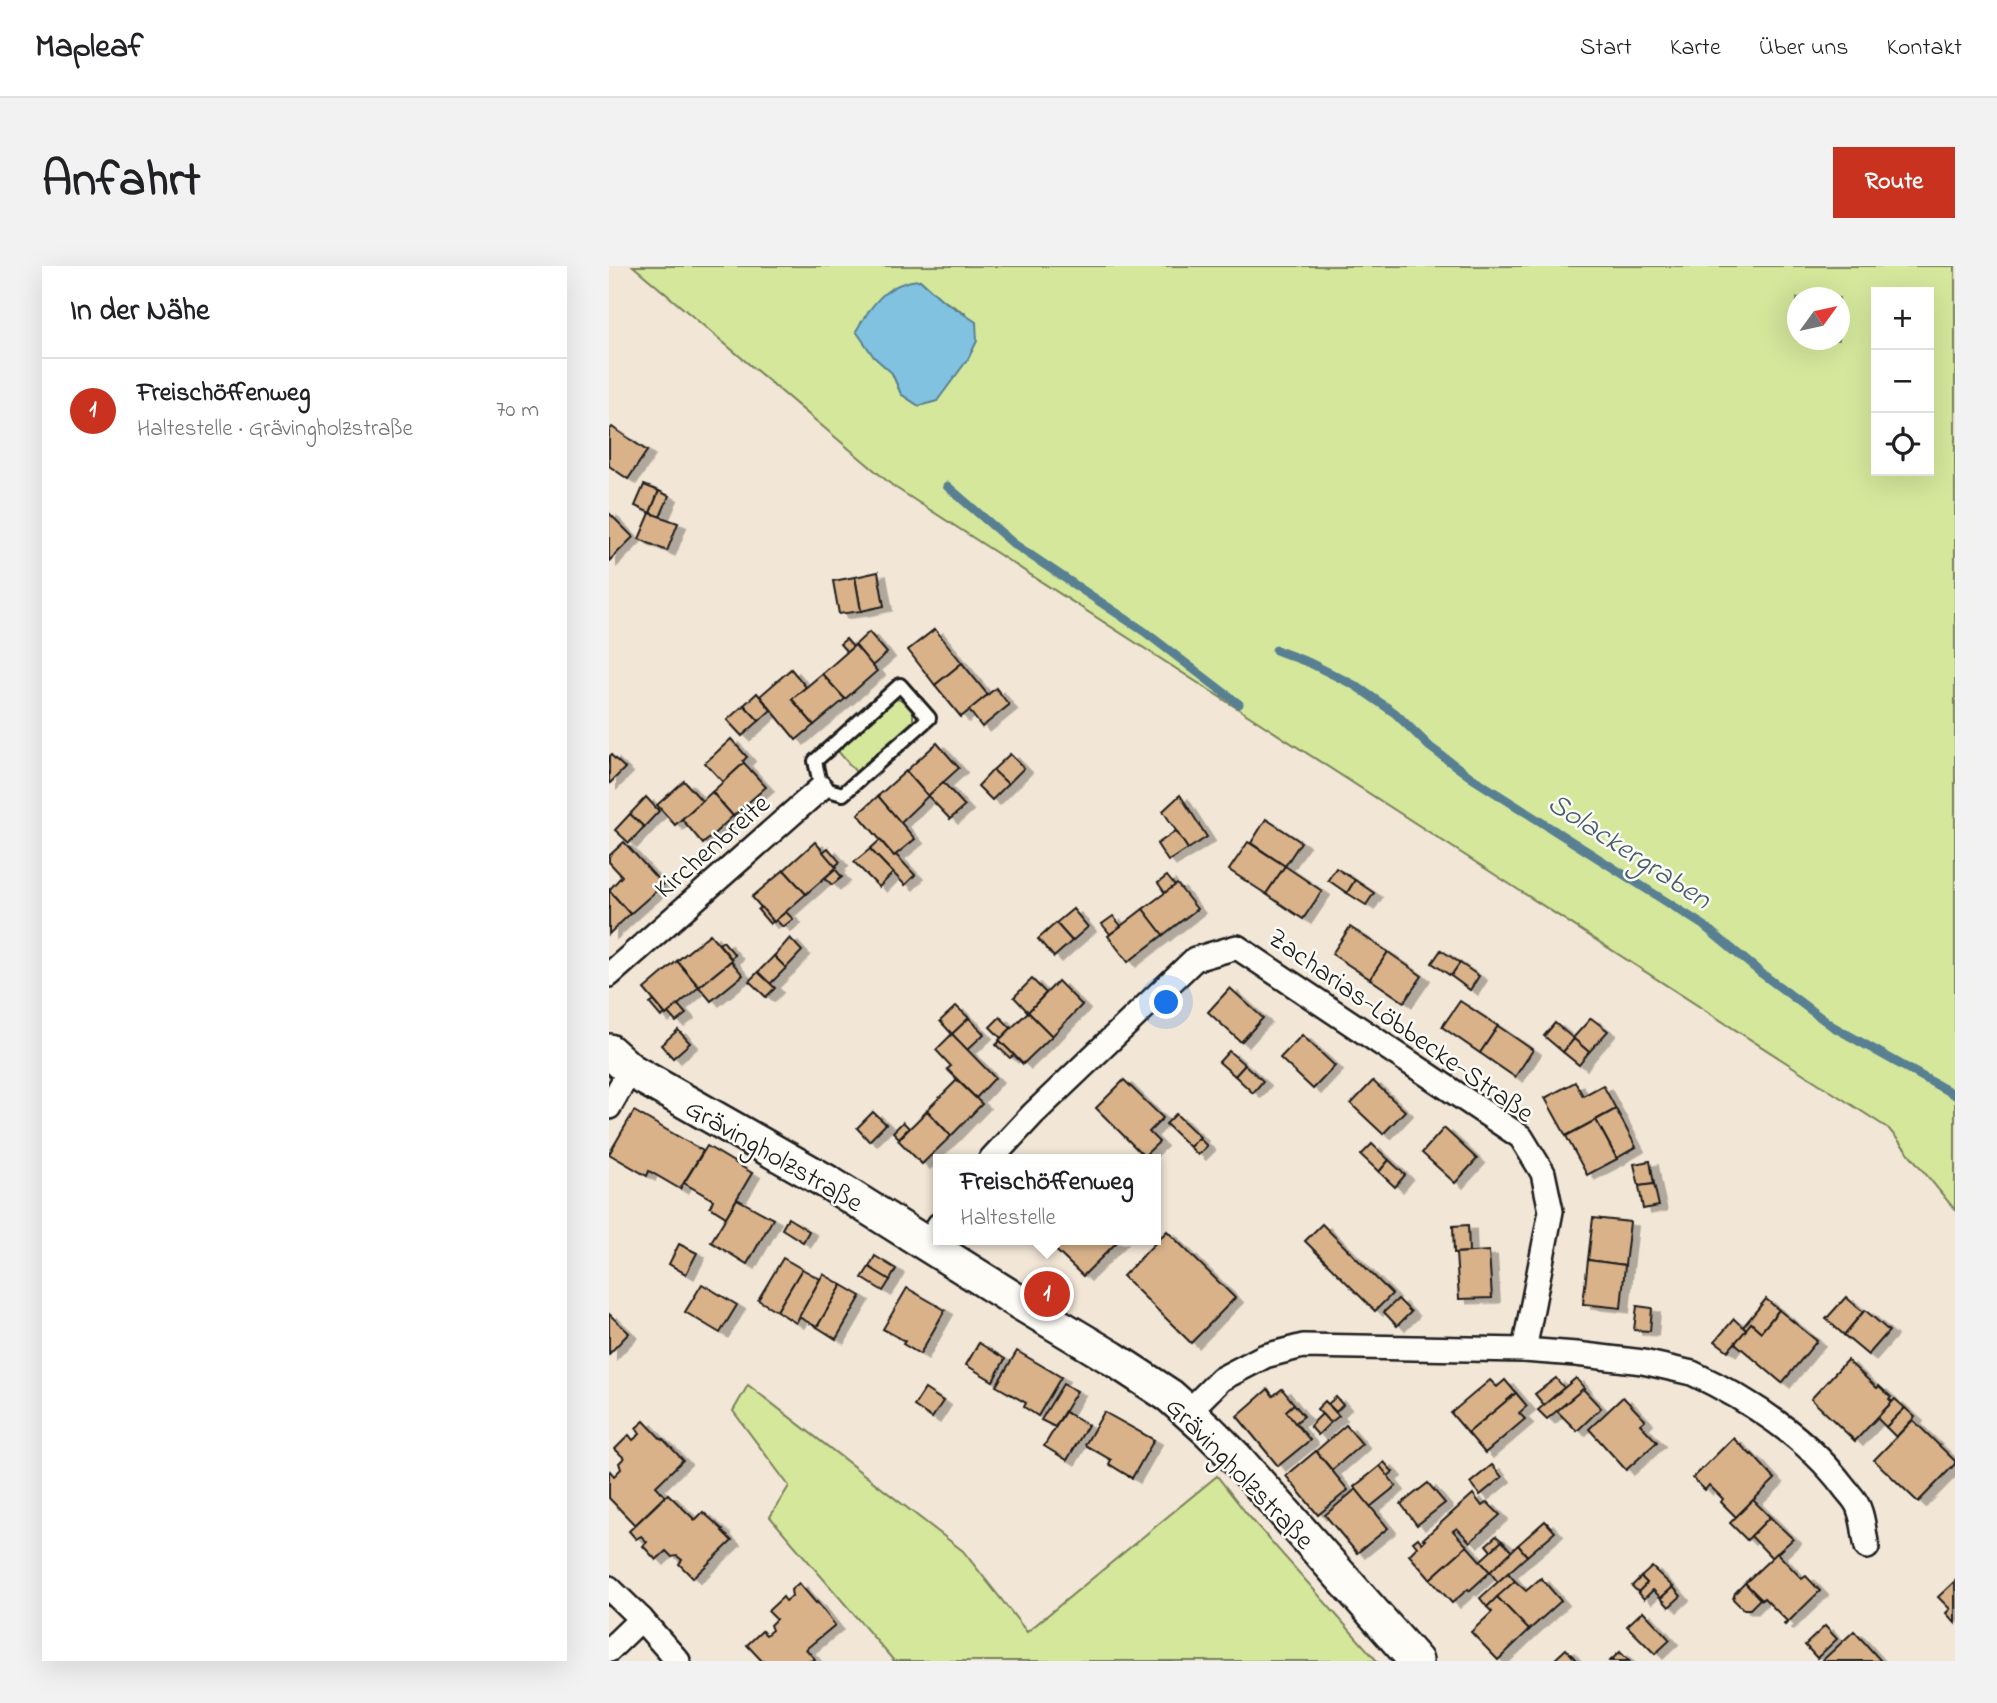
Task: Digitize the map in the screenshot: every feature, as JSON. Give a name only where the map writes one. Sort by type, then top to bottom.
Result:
[{"type":"main road","name":"Grävingholzstraße","points":[[619,1061],[829,1184],[933,1235]]},
{"type":"main road","name":"Grävingholzstraße","points":[[946,1245],[1022,1304],[1170,1396],[1236,1458],[1416,1661]]},
{"type":"street","name":"Kirchenbreite","points":[[609,975],[821,788]]},
{"type":"street","name":"Zacharias-Löbbecke-Straße","points":[[996,1154],[1033,1114],[1195,959],[1237,947],[1521,1137],[1543,1173],[1551,1211],[1524,1350]]},
{"type":"street","points":[[609,1107],[619,1061]]},
{"type":"street","points":[[1188,1412],[1221,1379],[1265,1356],[1303,1346],[1524,1350],[1643,1362],[1692,1373],[1736,1395],[1792,1436],[1831,1469],[1859,1507],[1867,1547]]},
{"type":"street","points":[[609,1588],[678,1661]]},
{"type":"street","points":[[609,1650],[641,1619]]},
{"type":"lane","points":[[900,685],[929,718],[843,794],[821,788],[815,761],[900,685]]},
{"type":"green space","points":[[633,266],[1955,266],[1955,1210],[1889,1129],[893,486]],"holes":[[[920,280],[941,299],[965,313],[937,401],[919,406],[901,394],[892,373]]]},
{"type":"green space","points":[[895,699],[902,700],[913,712],[913,721],[856,772],[837,750]]},
{"type":"green space","points":[[748,1385],[963,1551],[1027,1632],[1217,1476],[1247,1514],[1377,1661],[894,1661],[770,1517],[789,1486],[733,1411]]},
{"type":"water","points":[[920,280],[941,299],[976,322],[977,341],[968,359],[937,401],[919,406],[901,394],[892,373],[874,357],[856,331],[868,312],[889,290]]},
{"type":"building","points":[[612,427],[647,451],[628,479],[609,466],[609,431]]},
{"type":"building","points":[[644,485],[659,491],[650,513],[635,506]]},
{"type":"building","points":[[659,491],[669,496],[660,517],[650,513]]},
{"type":"building","points":[[609,513],[633,537],[609,561]]},
{"type":"building","points":[[650,513],[678,523],[667,551],[639,539]]},
{"type":"building","points":[[878,572],[884,606],[861,611],[855,577]]},
{"type":"building","points":[[855,577],[861,611],[839,614],[833,581]]},
{"type":"building","points":[[935,629],[962,663],[935,685],[908,650]]},
{"type":"building","points":[[869,632],[887,653],[872,666],[855,645]]},
{"type":"building","points":[[846,639],[853,647],[847,652],[840,644]]},
{"type":"building","points":[[855,645],[877,671],[845,699],[822,674]]},
{"type":"building","points":[[962,663],[988,695],[961,717],[935,685]]},
{"type":"building","points":[[791,669],[806,687],[792,699],[814,725],[796,740],[760,696]]},
{"type":"building","points":[[822,674],[845,699],[814,725],[792,699]]},
{"type":"building","points":[[996,688],[1009,705],[982,727],[969,710]]},
{"type":"building","points":[[757,693],[771,710],[759,721],[744,705]]},
{"type":"building","points":[[744,705],[759,721],[742,736],[727,720]]},
{"type":"building","points":[[731,739],[747,757],[723,782],[705,763]]},
{"type":"building","points":[[937,743],[959,768],[928,796],[906,771]]},
{"type":"building","points":[[1010,754],[1024,768],[1008,784],[993,770]]},
{"type":"building","points":[[611,755],[625,768],[609,784],[609,757]]},
{"type":"building","points":[[744,763],[766,787],[733,816],[712,792]]},
{"type":"building","points":[[993,770],[1008,784],[992,800],[978,786]]},
{"type":"building","points":[[906,771],[928,796],[900,823],[878,796]]},
{"type":"building","points":[[684,781],[702,801],[675,825],[657,805]]},
{"type":"building","points":[[943,782],[965,806],[950,819],[928,796]]},
{"type":"building","points":[[712,792],[733,816],[703,844],[682,819]]},
{"type":"building","points":[[1180,795],[1207,837],[1188,849],[1163,811]]},
{"type":"building","points":[[878,796],[915,839],[894,856],[858,814]]},
{"type":"building","points":[[646,797],[659,811],[644,827],[630,814]]},
{"type":"building","points":[[630,814],[644,827],[629,843],[615,830]]},
{"type":"building","points":[[1266,819],[1301,842],[1285,866],[1251,843]]},
{"type":"building","points":[[1176,831],[1188,849],[1168,861],[1157,844]]},
{"type":"building","points":[[880,840],[915,875],[905,885],[870,849]]},
{"type":"building","points":[[624,842],[663,885],[630,914],[609,890],[622,876],[609,862],[609,856]]},
{"type":"building","points":[[815,842],[837,867],[806,894],[784,870]]},
{"type":"building","points":[[1248,842],[1285,866],[1266,894],[1229,870]]},
{"type":"building","points":[[828,848],[840,862],[835,866],[823,852]]},
{"type":"building","points":[[870,849],[893,873],[879,887],[854,862]]},
{"type":"building","points":[[1285,866],[1322,891],[1303,919],[1266,894]]},
{"type":"building","points":[[1336,868],[1355,880],[1347,893],[1328,880]]},
{"type":"building","points":[[835,869],[842,877],[832,885],[825,878]]},
{"type":"building","points":[[784,870],[806,894],[774,922],[752,897]]},
{"type":"building","points":[[1167,876],[1175,886],[1165,893],[1158,883]]},
{"type":"building","points":[[1355,880],[1374,893],[1366,905],[1347,893]]},
{"type":"building","points":[[1177,884],[1197,909],[1163,935],[1143,909]]},
{"type":"building","points":[[609,890],[630,914],[609,934]]},
{"type":"building","points":[[761,907],[773,921],[770,924],[758,910]]},
{"type":"building","points":[[1073,909],[1088,927],[1072,941],[1056,923]]},
{"type":"building","points":[[1143,909],[1163,935],[1128,962],[1108,936]]},
{"type":"building","points":[[786,912],[793,919],[783,927],[776,920]]},
{"type":"building","points":[[1113,916],[1121,926],[1110,934],[1102,924]]},
{"type":"building","points":[[1056,923],[1072,941],[1054,957],[1038,939]]},
{"type":"building","points":[[1350,927],[1388,952],[1370,979],[1332,954]]},
{"type":"building","points":[[710,934],[732,960],[699,987],[677,961]]},
{"type":"building","points":[[790,938],[802,951],[786,968],[774,956]]},
{"type":"building","points":[[723,941],[735,955],[731,958],[719,944]]},
{"type":"building","points":[[1441,950],[1460,963],[1451,976],[1432,963]]},
{"type":"building","points":[[1388,952],[1422,976],[1404,1002],[1370,979]]},
{"type":"building","points":[[774,956],[786,968],[770,984],[758,972]]},
{"type":"building","points":[[677,961],[699,987],[666,1015],[644,989]]},
{"type":"building","points":[[731,961],[743,975],[711,1001],[699,987]]},
{"type":"building","points":[[1460,963],[1479,976],[1470,990],[1451,976]]},
{"type":"building","points":[[758,972],[775,988],[766,997],[749,981]]},
{"type":"building","points":[[1032,979],[1046,993],[1028,1012],[1014,997]]},
{"type":"building","points":[[1058,981],[1082,1005],[1052,1036],[1028,1012]]},
{"type":"building","points":[[1230,988],[1263,1018],[1241,1042],[1208,1012]]},
{"type":"building","points":[[654,1001],[665,1014],[661,1017],[650,1004]]},
{"type":"building","points":[[1460,1001],[1498,1026],[1480,1053],[1442,1027]]},
{"type":"building","points":[[678,1005],[686,1014],[676,1022],[668,1013]]},
{"type":"building","points":[[956,1006],[969,1018],[952,1034],[940,1021]]},
{"type":"building","points":[[1028,1012],[1052,1036],[1023,1064],[999,1040]]},
{"type":"building","points":[[1000,1017],[1011,1028],[1001,1038],[990,1027]]},
{"type":"building","points":[[969,1018],[984,1034],[967,1050],[952,1034]]},
{"type":"building","points":[[1591,1018],[1608,1031],[1589,1052],[1573,1038]]},
{"type":"building","points":[[1555,1023],[1574,1039],[1563,1052],[1544,1036]]},
{"type":"building","points":[[1498,1026],[1533,1050],[1515,1077],[1480,1053]]},
{"type":"building","points":[[678,1030],[690,1043],[673,1058],[661,1045]]},
{"type":"building","points":[[952,1034],[995,1078],[976,1098],[947,1069],[951,1066],[936,1050]]},
{"type":"building","points":[[1302,1035],[1335,1066],[1313,1089],[1280,1058]]},
{"type":"building","points":[[1574,1039],[1589,1052],[1579,1065],[1563,1052]]},
{"type":"building","points":[[1000,1041],[1014,1055],[1010,1058],[996,1045]]},
{"type":"building","points":[[1229,1051],[1245,1065],[1235,1076],[1219,1062]]},
{"type":"building","points":[[1245,1065],[1263,1081],[1253,1093],[1235,1076]]},
{"type":"building","points":[[957,1080],[982,1104],[951,1136],[927,1110]]},
{"type":"building","points":[[1124,1080],[1163,1118],[1149,1132],[1159,1142],[1146,1154],[1142,1154],[1096,1108]]},
{"type":"building","points":[[1373,1081],[1405,1111],[1383,1134],[1351,1104]]},
{"type":"building","points":[[1575,1082],[1583,1096],[1603,1085],[1616,1109],[1566,1136],[1545,1098]]},
{"type":"building","points":[[1616,1109],[1636,1147],[1617,1158],[1596,1120]]},
{"type":"building","points":[[634,1111],[703,1151],[680,1189],[649,1171],[647,1176],[609,1154]]},
{"type":"building","points":[[927,1111],[951,1136],[922,1164],[898,1140]]},
{"type":"building","points":[[873,1112],[886,1124],[869,1141],[857,1128]]},
{"type":"building","points":[[1176,1114],[1200,1137],[1190,1147],[1166,1124]]},
{"type":"building","points":[[1596,1120],[1617,1159],[1587,1175],[1566,1136]]},
{"type":"building","points":[[903,1122],[909,1128],[899,1138],[893,1132]]},
{"type":"building","points":[[1444,1128],[1477,1159],[1455,1183],[1422,1153]]},
{"type":"building","points":[[1199,1138],[1207,1146],[1198,1155],[1190,1147]]},
{"type":"building","points":[[1372,1144],[1389,1160],[1379,1172],[1361,1155]]},
{"type":"building","points":[[707,1146],[752,1173],[726,1217],[710,1207],[713,1200],[684,1183]]},
{"type":"building","points":[[1389,1160],[1405,1175],[1395,1187],[1379,1172]]},
{"type":"building","points":[[1650,1161],[1654,1184],[1639,1186],[1634,1164]]},
{"type":"building","points":[[1654,1184],[1659,1206],[1643,1209],[1639,1186]]},
{"type":"building","points":[[737,1199],[773,1219],[747,1264],[711,1242]]},
{"type":"building","points":[[788,1218],[809,1231],[803,1242],[782,1229]]},
{"type":"building","points":[[1593,1218],[1630,1222],[1625,1265],[1588,1260]]},
{"type":"building","points":[[1322,1224],[1392,1294],[1375,1311],[1305,1241]]},
{"type":"building","points":[[1468,1225],[1469,1252],[1454,1253],[1453,1226]]},
{"type":"building","points":[[1167,1231],[1235,1298],[1191,1343],[1123,1276],[1153,1245],[1161,1245],[1161,1237]]},
{"type":"building","points":[[679,1244],[697,1253],[686,1274],[669,1264]]},
{"type":"building","points":[[1050,1245],[1114,1245],[1083,1276]]},
{"type":"building","points":[[1489,1251],[1492,1298],[1459,1299],[1456,1253]]},
{"type":"building","points":[[875,1256],[896,1269],[890,1280],[869,1267]]},
{"type":"building","points":[[783,1258],[802,1269],[777,1311],[758,1300]]},
{"type":"building","points":[[1588,1260],[1625,1265],[1621,1308],[1583,1304]]},
{"type":"building","points":[[869,1267],[890,1280],[883,1291],[862,1278]]},
{"type":"building","points":[[802,1269],[820,1279],[796,1323],[777,1311]]},
{"type":"building","points":[[823,1274],[842,1285],[817,1327],[799,1317]]},
{"type":"building","points":[[702,1284],[737,1305],[720,1333],[685,1312]]},
{"type":"building","points":[[842,1285],[861,1296],[836,1339],[817,1327]]},
{"type":"building","points":[[907,1288],[945,1310],[920,1354],[903,1344],[905,1341],[883,1329]]},
{"type":"building","points":[[1846,1297],[1863,1312],[1844,1335],[1826,1319]]},
{"type":"building","points":[[1398,1299],[1411,1312],[1397,1326],[1384,1312]]},
{"type":"building","points":[[1766,1299],[1779,1310],[1761,1332],[1751,1323],[1746,1330],[1743,1327]]},
{"type":"building","points":[[1637,1306],[1652,1308],[1650,1331],[1634,1330]]},
{"type":"building","points":[[1779,1310],[1817,1341],[1782,1383],[1735,1343],[1751,1323],[1761,1332]]},
{"type":"building","points":[[1865,1310],[1889,1331],[1868,1355],[1844,1335]]},
{"type":"building","points":[[609,1314],[629,1333],[609,1354]]},
{"type":"building","points":[[1734,1319],[1746,1330],[1728,1351],[1715,1341]]},
{"type":"building","points":[[979,1343],[1005,1359],[993,1381],[966,1365]]},
{"type":"building","points":[[1017,1351],[1061,1377],[1038,1416],[1024,1407],[1026,1403],[996,1386]]},
{"type":"building","points":[[1847,1360],[1877,1388],[1879,1386],[1891,1397],[1889,1399],[1892,1402],[1855,1441],[1811,1399]]},
{"type":"building","points":[[1556,1378],[1564,1388],[1544,1405],[1535,1394]]},
{"type":"building","points":[[1576,1378],[1584,1388],[1547,1419],[1538,1410]]},
{"type":"building","points":[[1490,1380],[1497,1387],[1505,1380],[1516,1393],[1468,1433],[1451,1413]]},
{"type":"building","points":[[1063,1384],[1077,1391],[1055,1427],[1041,1420]]},
{"type":"building","points":[[925,1389],[943,1401],[932,1418],[914,1406]]},
{"type":"building","points":[[1268,1389],[1273,1396],[1282,1389],[1294,1404],[1286,1411],[1310,1440],[1278,1466],[1237,1416]]},
{"type":"building","points":[[1583,1389],[1601,1408],[1577,1431],[1557,1411]]},
{"type":"building","points":[[1516,1393],[1527,1406],[1519,1413],[1525,1419],[1485,1453],[1468,1433]]},
{"type":"building","points":[[1336,1397],[1343,1405],[1336,1412],[1328,1404]]},
{"type":"building","points":[[1623,1397],[1645,1420],[1640,1424],[1657,1442],[1626,1470],[1589,1429]]},
{"type":"building","points":[[1895,1399],[1905,1408],[1886,1427],[1877,1418]]},
{"type":"building","points":[[1325,1401],[1339,1416],[1330,1423],[1317,1409]]},
{"type":"building","points":[[1294,1404],[1304,1416],[1295,1423],[1286,1411]]},
{"type":"building","points":[[1905,1408],[1915,1417],[1896,1437],[1886,1427]]},
{"type":"building","points":[[1065,1412],[1088,1425],[1067,1460],[1044,1446]]},
{"type":"building","points":[[1104,1412],[1154,1440],[1132,1478],[1109,1464],[1111,1460],[1085,1445]]},
{"type":"building","points":[[1322,1414],[1330,1423],[1318,1435],[1310,1426]]},
{"type":"building","points":[[1913,1420],[1955,1461],[1918,1502],[1874,1460]]},
{"type":"building","points":[[644,1421],[683,1460],[656,1486],[665,1496],[635,1525],[609,1498],[609,1473],[610,1471],[614,1476],[621,1469],[619,1463],[624,1458],[615,1449],[629,1435],[633,1440],[640,1434],[636,1428]]},
{"type":"building","points":[[1346,1425],[1362,1444],[1332,1470],[1316,1451]]},
{"type":"building","points":[[1733,1438],[1775,1479],[1736,1517],[1709,1485],[1705,1490],[1693,1478]]},
{"type":"building","points":[[1316,1451],[1348,1490],[1318,1515],[1286,1476]]},
{"type":"building","points":[[1384,1462],[1393,1472],[1388,1476],[1380,1466]]},
{"type":"building","points":[[1492,1465],[1502,1477],[1480,1495],[1470,1483]]},
{"type":"building","points":[[1380,1466],[1396,1486],[1370,1507],[1354,1487]]},
{"type":"building","points":[[1428,1483],[1445,1503],[1417,1525],[1401,1504]]},
{"type":"building","points":[[1356,1489],[1388,1528],[1357,1553],[1325,1515]]},
{"type":"building","points":[[668,1494],[695,1520],[703,1512],[732,1541],[693,1578],[679,1564],[682,1560],[677,1556],[672,1557],[666,1551],[656,1560],[643,1546],[647,1542],[641,1536],[636,1539],[629,1531]]},
{"type":"building","points":[[1473,1494],[1482,1506],[1487,1502],[1500,1515],[1470,1542],[1457,1528],[1453,1531],[1467,1546],[1430,1579],[1409,1555],[1417,1547],[1413,1542],[1418,1538],[1422,1543],[1425,1540],[1423,1539]]},
{"type":"building","points":[[1753,1500],[1770,1517],[1747,1540],[1730,1523]]},
{"type":"building","points":[[1770,1517],[1793,1539],[1772,1558],[1751,1536]]},
{"type":"building","points":[[1545,1521],[1555,1532],[1527,1556],[1518,1545]]},
{"type":"building","points":[[1496,1536],[1502,1541],[1491,1551],[1486,1545]]},
{"type":"building","points":[[1502,1541],[1512,1552],[1490,1572],[1480,1561]]},
{"type":"building","points":[[1518,1545],[1527,1556],[1498,1582],[1490,1572]]},
{"type":"building","points":[[1467,1546],[1490,1572],[1452,1603],[1430,1579]]},
{"type":"building","points":[[1777,1553],[1802,1579],[1806,1576],[1820,1591],[1785,1625],[1787,1621],[1745,1583]]},
{"type":"building","points":[[1652,1567],[1673,1587],[1661,1598],[1653,1590],[1644,1599],[1638,1592],[1647,1583],[1641,1577]]},
{"type":"building","points":[[1508,1573],[1515,1581],[1487,1607],[1480,1598]]},
{"type":"building","points":[[1641,1577],[1647,1583],[1638,1592],[1632,1586]]},
{"type":"building","points":[[1541,1578],[1561,1601],[1529,1630],[1497,1597],[1515,1581],[1526,1591]]},
{"type":"building","points":[[1955,1581],[1955,1623],[1946,1613],[1950,1609],[1938,1597]]},
{"type":"building","points":[[799,1583],[835,1625],[806,1649],[815,1659],[812,1661],[762,1661],[747,1645],[762,1631],[766,1635],[772,1630],[770,1625],[776,1619],[768,1611],[783,1597],[786,1601],[792,1596],[791,1590]]},
{"type":"building","points":[[1745,1583],[1760,1599],[1750,1609],[1743,1609],[1733,1599]]},
{"type":"building","points":[[1673,1587],[1681,1596],[1669,1607],[1661,1598]]},
{"type":"building","points":[[1497,1597],[1529,1630],[1498,1660],[1471,1632],[1492,1612],[1487,1607]]},
{"type":"building","points":[[1643,1611],[1670,1640],[1655,1654],[1627,1626]]},
{"type":"building","points":[[1825,1626],[1837,1639],[1817,1658],[1805,1645]]},
{"type":"building","points":[[1854,1631],[1881,1661],[1823,1661],[1823,1660]]},
{"type":"building","points":[[1566,1649],[1577,1661],[1553,1661]]},
{"type":"building","points":[[1620,1652],[1629,1661],[1610,1661]]},
{"type":"waterway","points":[[947,486],[1014,544],[1145,632],[1239,704]]},
{"type":"waterway","name":"Solackergraben","points":[[1276,650],[1356,686],[1395,713],[1430,747],[1472,778],[1703,925],[1832,1026],[1955,1095]]},
{"type":"place","name":"Freischöffenweg","points":[[1047,1294]]}]
